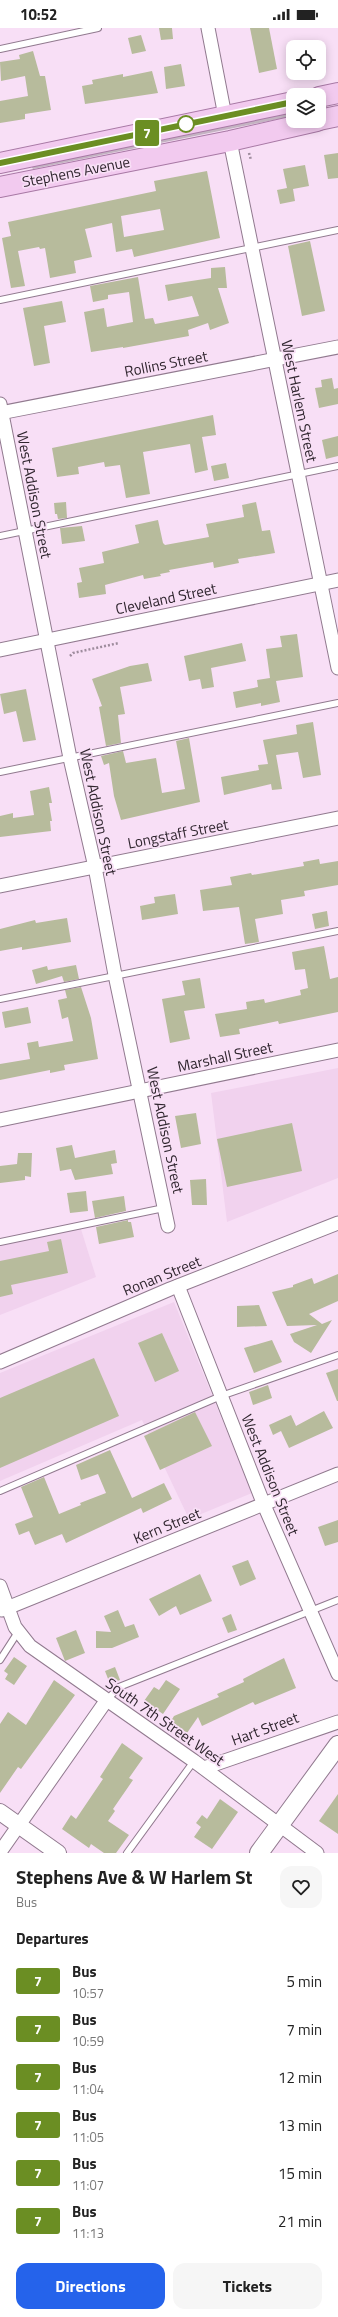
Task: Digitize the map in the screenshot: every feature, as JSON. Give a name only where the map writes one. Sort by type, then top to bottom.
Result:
[{"type":"main road","points":[[326,96],[338,93]]},
{"type":"main road","name":"Stephens Avenue","points":[[0,163],[286,103]]},
{"type":"main road","name":"Stephens Avenue","points":[[326,119],[338,116]]},
{"type":"main road","name":"Stephens Avenue","points":[[0,187],[230,141],[287,128]]},
{"type":"main road","points":[[259,1853],[338,1746]]},
{"type":"street","points":[[208,28],[225,116]]},
{"type":"street","name":"West Harlem Street","points":[[230,141],[274,360],[322,583],[338,668]]},
{"type":"street","name":"Rollins Street","points":[[1,410],[338,347]]},
{"type":"street","name":"West Addison Street","points":[[1,410],[70,758],[95,867],[115,975],[141,1091],[168,1226]]},
{"type":"street","name":"Cleveland Street","points":[[0,650],[338,580]]},
{"type":"street","name":"Longstaff Street","points":[[0,886],[338,818]]},
{"type":"street","name":"Marshall Street","points":[[0,1120],[338,1050]]},
{"type":"street","name":"Ronan Street","points":[[0,1362],[178,1286],[338,1224]]},
{"type":"street","name":"West Addison Street","points":[[178,1286],[264,1505],[338,1674]]},
{"type":"street","name":"Kern Street","points":[[4,1609],[338,1474]]},
{"type":"street","name":"South 7th Street West","points":[[0,1586],[4,1609],[18,1632],[30,1646],[106,1701],[199,1764],[317,1853]]},
{"type":"street","points":[[0,1852],[106,1701]]},
{"type":"street","name":"Hart Street","points":[[199,1764],[338,1722]]},
{"type":"street","points":[[0,1812],[58,1853]]},
{"type":"lane","points":[[0,49],[98,28]]},
{"type":"lane","points":[[0,300],[251,246],[338,230]]},
{"type":"lane","points":[[0,536],[338,466]]},
{"type":"lane","points":[[0,772],[338,703]]},
{"type":"lane","points":[[0,999],[338,931]]},
{"type":"lane","points":[[0,1242],[164,1208]]},
{"type":"lane","points":[[0,1492],[221,1396],[338,1355]]},
{"type":"lane","points":[[106,1701],[119,1687],[338,1600]]},
{"type":"lane","points":[[0,1660],[18,1632]]},
{"type":"lane","points":[[127,1853],[199,1764]]},
{"type":"path","points":[[70,656],[73,653],[119,643]]},
{"type":"shaded area","points":[[286,110],[286,117],[33,169],[30,164]]},
{"type":"shaded area","points":[[338,1068],[338,1178],[227,1222],[211,1093]]},
{"type":"shaded area","points":[[80,1226],[96,1277],[0,1315],[0,1242]]},
{"type":"shaded area","points":[[174,1302],[252,1493],[189,1519],[142,1420],[0,1481],[0,1373]]},
{"type":"building","points":[[159,28],[172,28],[173,39],[161,40]]},
{"type":"building","points":[[250,28],[269,28],[277,69],[259,73]]},
{"type":"building","points":[[141,35],[146,51],[132,54],[128,38]]},
{"type":"building","points":[[33,51],[40,76],[45,76],[51,110],[25,114],[25,119],[0,123],[0,101],[28,96],[25,76],[1,81],[0,62],[20,59],[19,55]]},
{"type":"building","points":[[181,64],[185,86],[166,89],[164,67]]},
{"type":"building","points":[[152,71],[158,93],[85,104],[82,86],[93,84],[92,80],[123,74],[123,77]]},
{"type":"building","points":[[338,153],[338,178],[328,179],[324,155]]},
{"type":"building","points":[[305,165],[309,186],[293,189],[295,201],[280,204],[277,190],[287,188],[283,169]]},
{"type":"building","points":[[207,171],[220,238],[134,257],[132,249],[116,252],[112,223],[85,229],[92,257],[74,261],[76,273],[50,278],[45,248],[40,249],[39,247],[18,251],[25,286],[11,288],[2,238],[11,236],[8,222],[156,191],[154,181]],"holes":[[[160,209],[164,230],[124,237],[121,216]]]},
{"type":"building","points":[[310,241],[325,311],[302,316],[288,246]]},
{"type":"building","points":[[225,267],[227,288],[218,288],[229,323],[210,330],[208,323],[188,330],[189,336],[123,348],[91,352],[84,312],[104,308],[107,327],[133,322],[129,292],[108,295],[108,299],[93,302],[90,286],[138,277],[145,319],[153,318],[155,324],[199,316],[192,296],[168,301],[165,285],[211,278],[211,268]]},
{"type":"building","points":[[62,301],[66,322],[44,326],[50,363],[34,366],[23,308]]},
{"type":"building","points":[[332,378],[334,389],[338,388],[338,404],[319,408],[315,388],[322,387],[321,380]]},
{"type":"building","points":[[213,415],[216,435],[202,437],[208,470],[195,473],[190,444],[143,452],[150,494],[126,498],[120,465],[105,467],[104,462],[78,467],[79,474],[57,477],[52,448]]},
{"type":"building","points":[[338,436],[338,456],[326,459],[322,440]]},
{"type":"building","points":[[226,463],[229,478],[214,481],[211,466]]},
{"type":"building","points":[[66,502],[67,518],[58,519],[57,514],[55,514],[54,503]]},
{"type":"building","points":[[256,502],[262,531],[270,530],[275,553],[238,559],[239,563],[214,568],[213,562],[169,570],[170,572],[160,574],[161,576],[144,579],[143,575],[105,585],[106,594],[79,598],[77,583],[82,582],[79,568],[104,563],[102,552],[139,543],[135,525],[158,520],[163,543],[165,545],[209,537],[206,524],[244,517],[242,505]]},
{"type":"building","points":[[82,526],[85,541],[62,544],[60,528]]},
{"type":"building","points":[[297,634],[303,677],[276,681],[280,702],[261,706],[261,703],[236,708],[233,692],[258,687],[257,680],[270,678],[266,649],[282,647],[280,636]]},
{"type":"building","points":[[242,643],[246,661],[211,668],[214,687],[202,689],[200,679],[189,681],[184,656]]},
{"type":"building","points":[[148,663],[152,681],[120,687],[125,714],[118,715],[121,743],[106,746],[99,707],[102,706],[92,679],[130,666]]},
{"type":"building","points":[[26,689],[36,740],[23,742],[16,711],[4,714],[0,694]]},
{"type":"building","points":[[313,722],[321,775],[303,778],[298,752],[276,755],[282,789],[272,790],[271,784],[224,795],[221,777],[259,770],[258,765],[268,764],[263,740],[297,734],[296,725]]},
{"type":"building","points":[[189,738],[200,802],[121,820],[114,796],[109,763],[104,765],[101,756],[123,751],[126,763],[156,758],[162,793],[185,789],[176,741]]},
{"type":"building","points":[[49,787],[52,803],[49,803],[52,821],[50,821],[51,831],[0,837],[0,816],[13,813],[13,818],[34,815],[30,791]]},
{"type":"building","points":[[319,859],[320,864],[338,861],[338,885],[304,891],[305,896],[281,900],[283,914],[255,919],[259,942],[245,944],[239,907],[203,911],[200,890],[232,885],[230,877],[251,873],[252,875],[304,866],[303,862]]},
{"type":"building","points":[[175,894],[178,914],[142,920],[140,906],[155,903],[154,897]]},
{"type":"building","points":[[327,911],[329,926],[315,929],[312,914]]},
{"type":"building","points":[[67,918],[71,942],[22,950],[22,947],[0,951],[0,929],[35,920],[36,923]]},
{"type":"building","points":[[324,946],[330,979],[338,977],[338,1012],[279,1024],[278,1021],[239,1029],[240,1034],[220,1037],[215,1014],[247,1009],[246,1002],[264,999],[265,1003],[301,995],[300,990],[308,988],[305,969],[295,970],[292,952]]},
{"type":"building","points":[[76,965],[79,979],[64,982],[62,976],[36,984],[32,970],[47,966],[48,970]]},
{"type":"building","points":[[200,978],[205,1008],[184,1011],[190,1039],[170,1043],[162,999],[185,995],[182,981]]},
{"type":"building","points":[[81,987],[91,1018],[98,1059],[64,1065],[65,1070],[50,1073],[50,1070],[0,1080],[0,1064],[30,1059],[27,1043],[38,1041],[39,1047],[73,1041],[68,1017],[62,1019],[58,1000],[67,998],[65,990]]},
{"type":"building","points":[[28,1007],[31,1023],[5,1028],[2,1012]]},
{"type":"building","points":[[196,1113],[201,1144],[181,1148],[175,1116]]},
{"type":"building","points":[[292,1123],[302,1171],[227,1187],[217,1139]]},
{"type":"building","points":[[72,1145],[75,1158],[115,1150],[117,1163],[111,1164],[113,1174],[75,1180],[71,1169],[60,1171],[56,1148]]},
{"type":"building","points":[[18,1153],[32,1153],[31,1177],[25,1176],[25,1180],[0,1183],[0,1166],[17,1164]]},
{"type":"building","points":[[206,1179],[207,1205],[192,1205],[190,1180]]},
{"type":"building","points":[[86,1191],[88,1211],[70,1213],[67,1193]]},
{"type":"building","points":[[124,1196],[126,1211],[95,1218],[92,1201]]},
{"type":"building","points":[[128,1220],[128,1222],[131,1222],[134,1237],[99,1244],[96,1227]]},
{"type":"building","points":[[61,1239],[68,1273],[11,1285],[13,1294],[0,1297],[0,1261],[49,1251],[47,1242]]},
{"type":"building","points":[[338,1274],[338,1301],[309,1314],[322,1324],[332,1320],[311,1353],[294,1342],[290,1334],[317,1325],[287,1326],[272,1292],[293,1287],[293,1285],[312,1278],[314,1284]]},
{"type":"building","points":[[259,1305],[267,1326],[237,1327],[237,1306]]},
{"type":"building","points":[[162,1333],[179,1371],[155,1382],[138,1343]]},
{"type":"building","points":[[272,1340],[282,1362],[254,1373],[244,1348]]},
{"type":"building","points":[[94,1358],[119,1416],[0,1468],[0,1398]]},
{"type":"building","points":[[338,1369],[338,1401],[337,1401],[326,1373]]},
{"type":"building","points":[[268,1385],[272,1398],[253,1405],[249,1392]]},
{"type":"building","points":[[324,1411],[333,1428],[289,1448],[281,1431],[273,1435],[269,1425],[291,1415],[296,1426]]},
{"type":"building","points":[[195,1412],[212,1446],[160,1470],[144,1436]]},
{"type":"building","points":[[110,1450],[132,1498],[164,1483],[172,1499],[143,1513],[141,1508],[66,1543],[62,1534],[35,1545],[29,1531],[19,1535],[15,1524],[33,1517],[21,1487],[44,1477],[59,1514],[81,1505],[80,1503],[106,1493],[98,1474],[81,1480],[76,1465]]},
{"type":"building","points":[[338,1520],[338,1542],[325,1546],[318,1527]]},
{"type":"building","points":[[248,1560],[256,1579],[240,1586],[232,1566]]},
{"type":"building","points":[[200,1574],[212,1601],[180,1615],[176,1606],[159,1616],[149,1599]]},
{"type":"building","points":[[118,1610],[125,1627],[134,1624],[139,1637],[112,1648],[96,1648],[96,1631],[111,1632],[104,1616]]},
{"type":"building","points":[[231,1614],[237,1630],[228,1633],[222,1618]]},
{"type":"building","points":[[76,1630],[85,1653],[65,1661],[56,1638]]},
{"type":"building","points":[[14,1657],[27,1666],[14,1685],[5,1679],[8,1674],[4,1671]]},
{"type":"building","points":[[284,1658],[296,1688],[255,1705],[253,1702],[202,1726],[198,1717],[187,1733],[171,1721],[174,1716],[219,1697],[217,1694],[244,1682],[243,1679]]},
{"type":"building","points":[[115,1667],[120,1680],[110,1684],[105,1671]]},
{"type":"building","points":[[54,1680],[75,1695],[21,1769],[18,1767],[0,1793],[0,1724],[8,1712],[26,1725]]},
{"type":"building","points":[[166,1680],[180,1689],[163,1714],[144,1701],[154,1687],[159,1690]]},
{"type":"building","points":[[122,1743],[143,1758],[129,1778],[133,1780],[113,1809],[115,1811],[108,1821],[129,1835],[116,1853],[104,1853],[91,1844],[89,1848],[62,1829],[71,1815],[76,1819],[103,1779],[100,1777]]},
{"type":"building","points":[[338,1794],[338,1834],[319,1821]]},
{"type":"building","points":[[220,1799],[238,1812],[212,1849],[194,1837],[201,1827],[196,1823],[202,1815],[207,1819]]},
{"type":"bus line","name":"7","points":[[0,163],[286,103]]}]
